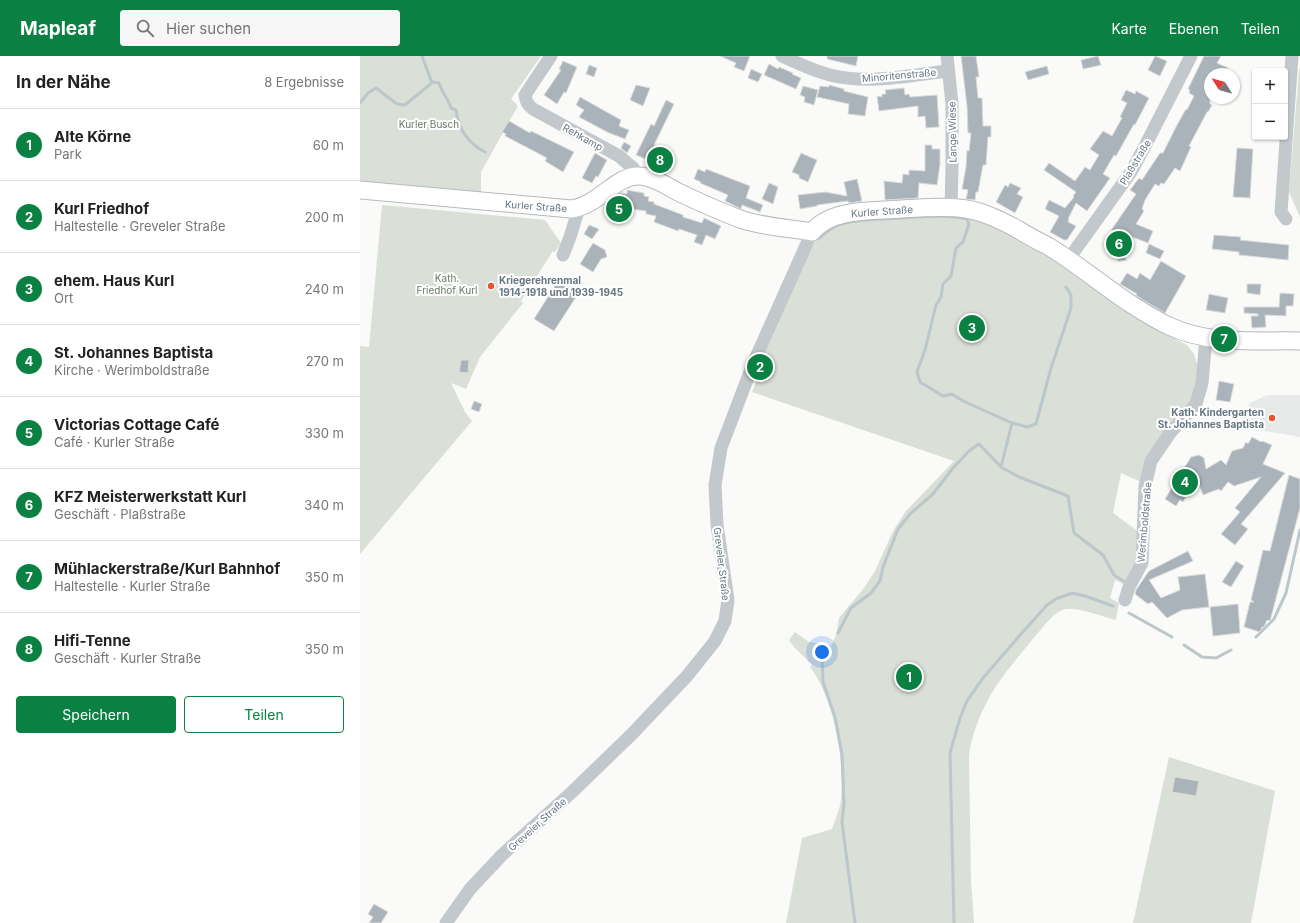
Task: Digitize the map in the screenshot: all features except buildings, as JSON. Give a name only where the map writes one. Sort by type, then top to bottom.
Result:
[{"type":"main road","name":"Kurler Straße","points":[[360,190],[571,209],[579,208],[596,200],[623,180],[638,176]]},
{"type":"main road","points":[[638,176],[646,177],[708,206],[745,220],[812,232]]},
{"type":"main road","name":"Kurler Straße","points":[[812,232],[823,221],[845,214],[882,210],[951,207],[981,212],[1001,221],[1048,247],[1121,297],[1169,326],[1206,338],[1224,340],[1300,341]]},
{"type":"street","name":"Rehkamp","points":[[551,56],[528,89],[525,95],[526,100],[533,109],[618,156],[633,168],[638,176]]},
{"type":"street","name":"Minoritenstraße","points":[[782,56],[830,75],[855,79],[878,79],[948,71]]},
{"type":"street","name":"Lange Wiese","points":[[947,56],[952,104],[951,207]]},
{"type":"street","name":"Plaßstraße","points":[[1068,260],[1135,165],[1191,56]]},
{"type":"street","points":[[1286,219],[1281,212],[1292,56]]},
{"type":"street","points":[[563,254],[579,208]]},
{"type":"street","name":"Greveler Straße","points":[[446,923],[470,889],[502,855],[571,793],[632,734],[687,676],[716,641],[725,621],[728,600],[717,525],[715,485],[721,448],[753,364],[812,232]]},
{"type":"street","name":"Werimboldstraße","points":[[1125,600],[1129,587],[1142,563],[1145,486],[1151,461],[1170,433],[1196,404],[1202,383],[1206,338]]},
{"type":"shaded area","name":"Kath. Kindergarten St. Johannes Baptista","points":[[1267,395],[1300,395],[1300,437],[1242,427],[1250,403]]},
{"type":"green space","name":"Kurler Busch","points":[[360,56],[541,56],[511,99],[518,106],[481,172],[481,200],[360,186]]},
{"type":"green space","points":[[1300,67],[1300,217],[1289,192]]},
{"type":"green space","name":"Kath. Friedhof Kurl","points":[[382,205],[545,220],[561,243],[555,252],[553,251],[521,301],[523,303],[480,357],[466,389],[451,383],[465,412],[472,421],[360,554],[360,346],[369,347]]},
{"type":"green space","points":[[961,215],[998,226],[1060,262],[1176,336],[1175,339],[1187,345],[1194,354],[1198,367],[1197,384],[1192,403],[1141,482],[1121,473],[1113,513],[1143,535],[1129,587],[1115,580],[1110,598],[1119,603],[1116,620],[1074,609],[1062,610],[1046,624],[1008,670],[994,689],[982,711],[970,746],[969,755],[971,882],[974,923],[786,923],[802,838],[832,829],[839,811],[842,784],[836,730],[826,695],[810,667],[812,665],[789,640],[795,632],[809,642],[832,645],[836,635],[839,618],[864,588],[875,571],[893,531],[906,511],[954,461],[752,392],[765,360],[765,353],[809,254],[818,236],[829,226],[864,218]]},
{"type":"green space","points":[[1169,757],[1275,791],[1251,923],[1133,923]]},
{"type":"waterway","points":[[422,56],[432,83]]},
{"type":"waterway","points":[[360,103],[368,93],[376,88],[397,104],[405,105],[433,82],[439,83],[451,108],[456,110],[458,121],[463,132],[473,143],[485,152]]},
{"type":"waterway","points":[[820,238],[835,226],[855,221],[933,216],[959,217],[967,219],[969,224],[963,242],[956,248],[951,276],[943,284],[941,297],[936,305],[925,350],[917,372],[920,382],[943,396],[952,394],[963,401],[1012,423],[1027,427],[1036,424],[1051,368],[1071,308],[1071,295],[1066,287]]},
{"type":"waterway","points":[[1001,467],[1012,423]]},
{"type":"waterway","points":[[838,633],[851,608],[871,593],[880,581],[883,567],[898,529],[910,514],[933,494],[953,468],[969,451],[979,444],[1001,467],[1019,477],[1068,496],[1074,533],[1103,555],[1114,575],[1125,582]]},
{"type":"waterway","points":[[1256,637],[1274,619],[1286,593],[1300,530]]},
{"type":"waterway","points":[[954,923],[950,753],[960,718],[967,701],[983,678],[1021,634],[1047,605],[1056,599],[1072,593],[1113,606]]},
{"type":"waterway","points":[[1129,613],[1172,637]]},
{"type":"waterway","points":[[1184,645],[1202,657],[1216,658],[1231,650]]},
{"type":"waterway","points":[[822,651],[823,682],[835,717],[842,754],[844,804],[842,822],[855,923]]},
{"type":"place","name":"Hifi-Tenne","points":[[660,160]]},
{"type":"place","name":"Victorias Cottage Café","points":[[619,209]]},
{"type":"place","name":"KFZ Meisterwerkstatt Kurl","points":[[1119,244]]},
{"type":"place","name":"Kriegerehrenmal 1914-1918 und 1939-1945","points":[[491,286]]},
{"type":"place","name":"ehem. Haus Kurl","points":[[972,328]]},
{"type":"place","name":"Mühlackerstraße/Kurl Bahnhof","points":[[1224,339]]},
{"type":"place","name":"Kurl Friedhof","points":[[760,367]]},
{"type":"place","name":"Kath. Kindergarten St. Johannes Baptista","points":[[1272,418]]},
{"type":"place","name":"St. Johannes Baptista","points":[[1185,482]]},
{"type":"place","name":"Alte Körne","points":[[909,677]]}]
